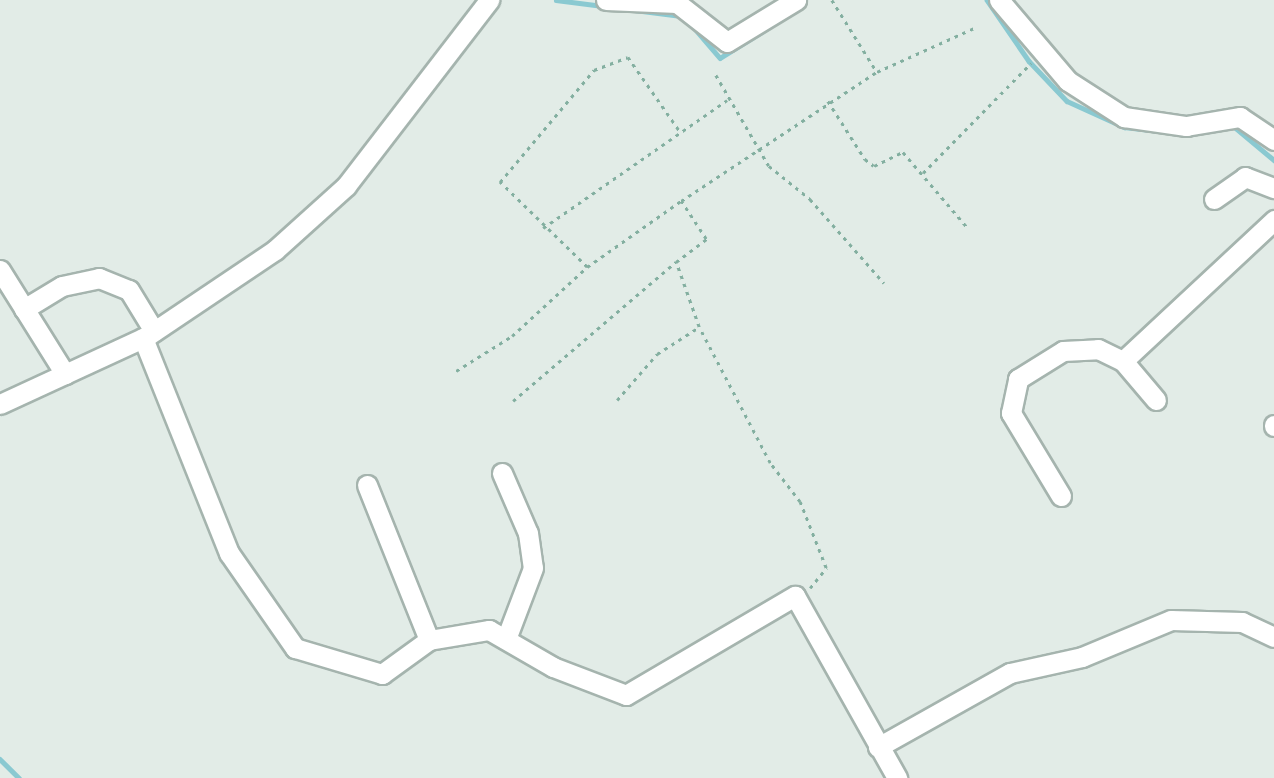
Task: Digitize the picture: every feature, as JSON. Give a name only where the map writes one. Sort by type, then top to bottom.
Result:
[{"type":"street","points":[[0,404],[148,335],[275,250],[346,186],[489,0]]},
{"type":"street","points":[[606,0],[677,3],[727,42],[796,0]]},
{"type":"street","points":[[999,0],[1068,81],[1124,117],[1186,126],[1240,117],[1274,140]]},
{"type":"street","points":[[1214,199],[1245,177],[1274,188]]},
{"type":"street","points":[[1123,360],[1274,219]]},
{"type":"street","points":[[0,270],[65,374]]},
{"type":"street","points":[[24,309],[62,286],[99,278],[129,290],[229,553],[285,640],[308,654],[382,674],[429,640],[471,630],[506,639],[553,667],[626,695],[795,596],[897,778]]},
{"type":"street","points":[[1061,496],[1011,413],[1012,388],[1042,360],[1063,351],[1098,349],[1123,360],[1156,400]]},
{"type":"street","points":[[502,473],[528,533],[533,568],[506,639]]},
{"type":"street","points":[[367,485],[429,640]]},
{"type":"street","points":[[878,747],[1010,673],[1082,657],[1171,620],[1241,622],[1274,637]]},
{"type":"path","points":[[832,0],[877,72]]},
{"type":"path","points":[[456,371],[512,336],[587,267],[828,101],[877,72],[974,28]]},
{"type":"path","points":[[587,267],[544,228],[500,182],[594,70],[628,57],[681,133]]},
{"type":"path","points":[[923,173],[1033,62]]},
{"type":"path","points":[[716,75],[727,100],[760,147],[769,166],[810,199],[884,283]]},
{"type":"path","points":[[544,228],[727,100]]},
{"type":"path","points":[[828,101],[865,159],[874,166],[903,152],[968,228]]},
{"type":"path","points":[[513,401],[706,239],[681,201]]},
{"type":"path","points":[[676,262],[699,327],[770,463],[792,483],[826,568],[820,583],[795,596]]},
{"type":"path","points":[[617,400],[657,354],[699,327]]},
{"type":"waterway","points":[[556,0],[681,16]]},
{"type":"waterway","points":[[987,0],[1029,61],[1067,101],[1124,127],[1186,134]]},
{"type":"waterway","points":[[690,23],[720,58],[768,28]]},
{"type":"waterway","points":[[1232,125],[1274,160]]},
{"type":"waterway","points":[[0,759],[19,778]]}]
